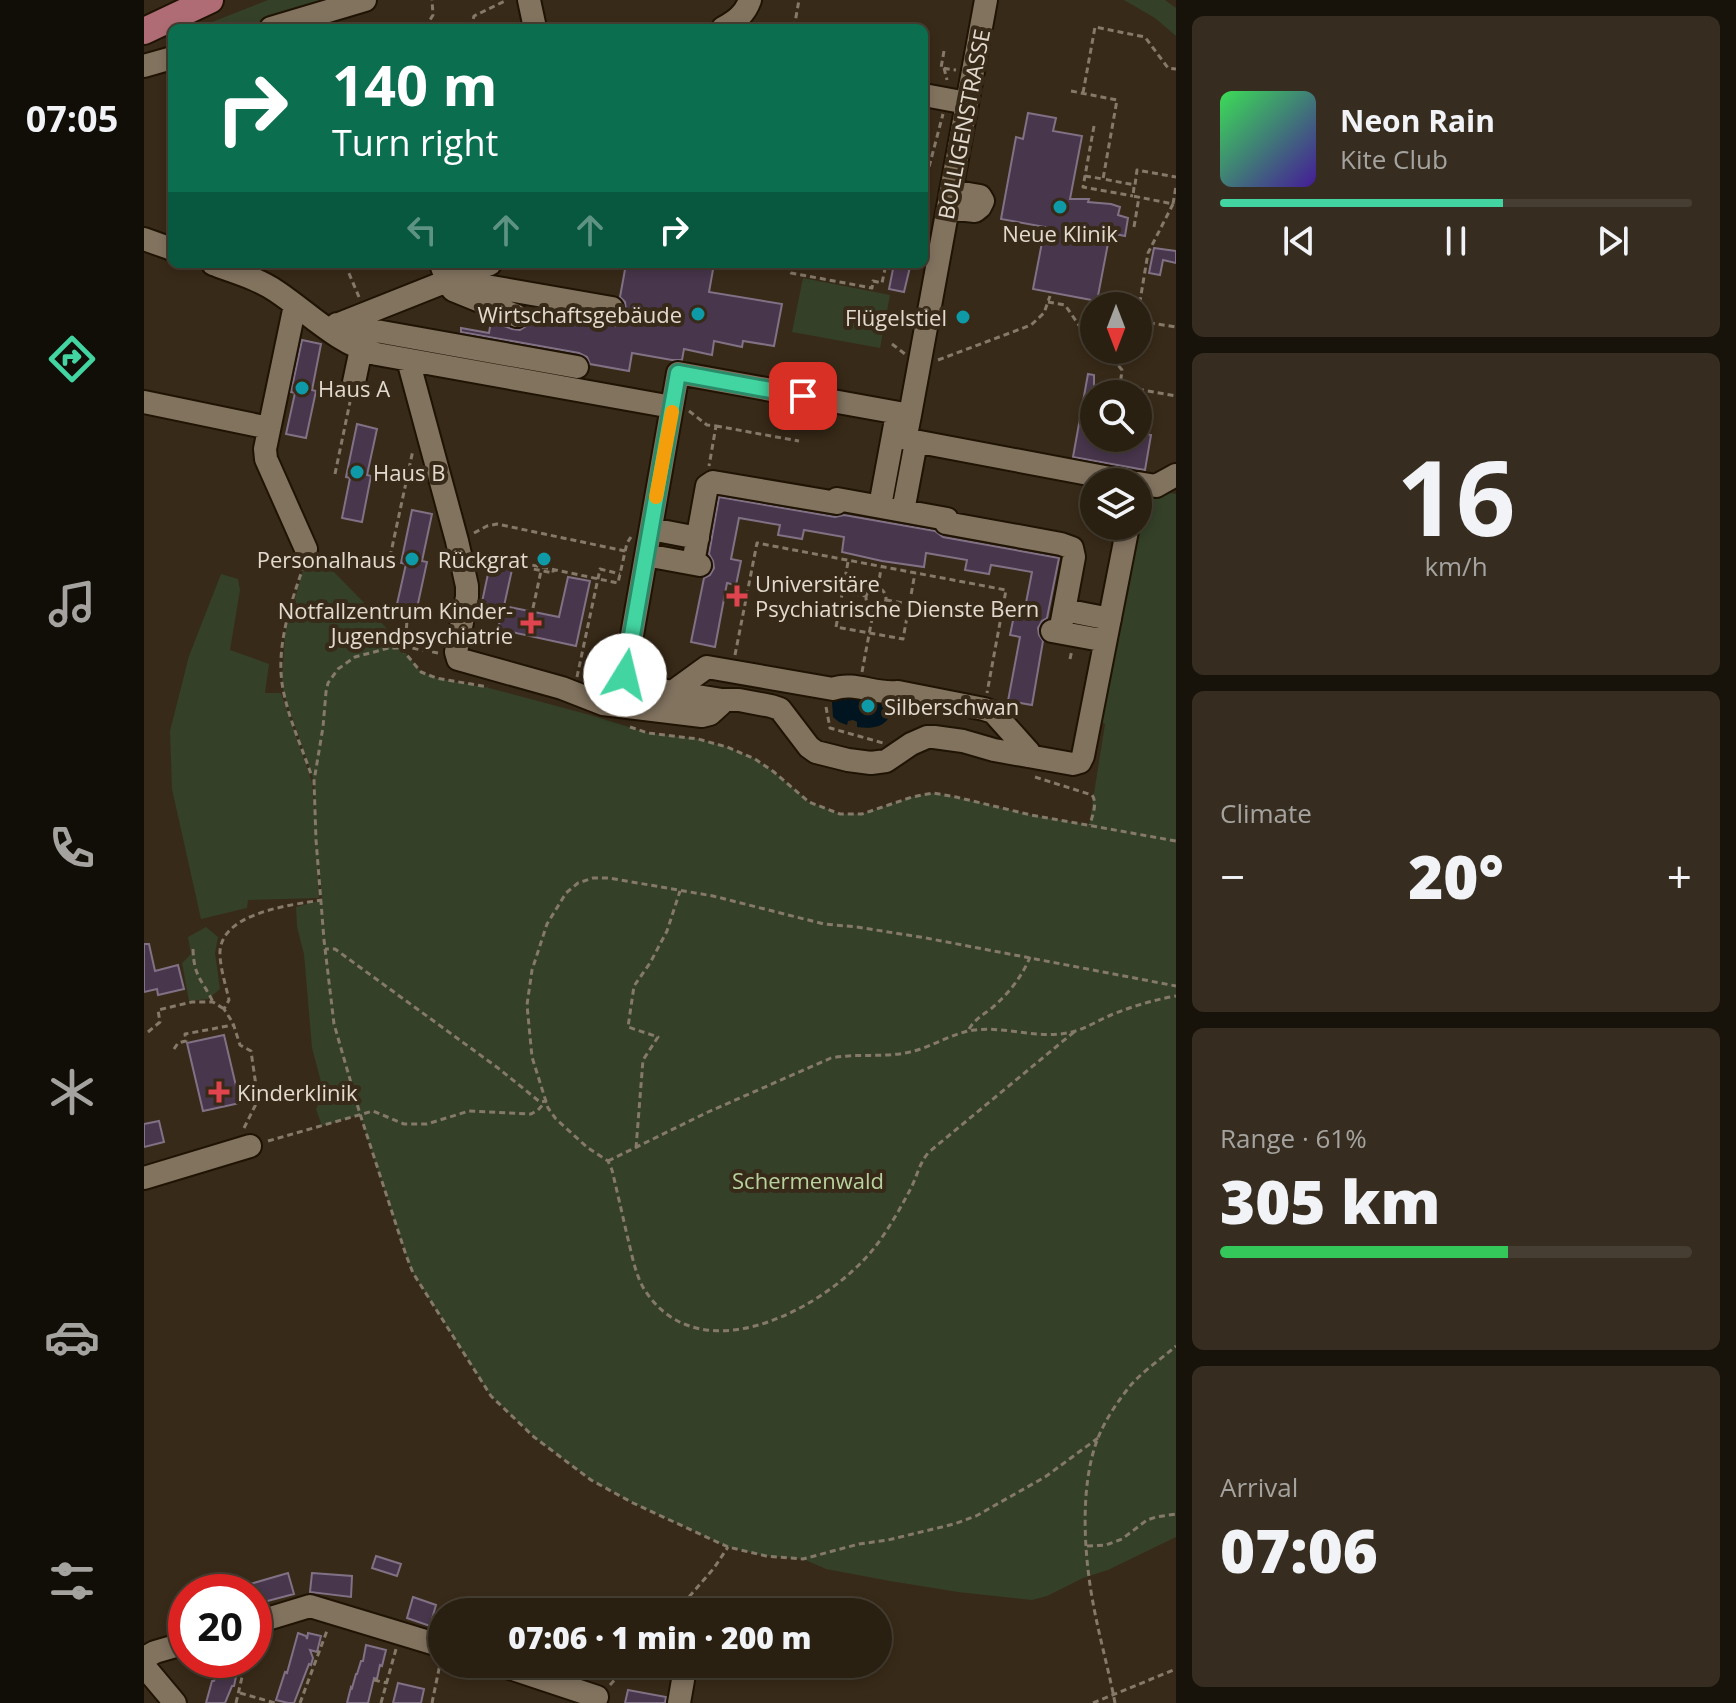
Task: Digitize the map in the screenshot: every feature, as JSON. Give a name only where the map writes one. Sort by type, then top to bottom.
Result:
[{"type":"main road","points":[[144,31],[210,0]]},
{"type":"street","points":[[284,24],[365,0]]},
{"type":"street","points":[[529,0],[534,24]]},
{"type":"street","points":[[729,24],[738,18],[750,0]]},
{"type":"street","name":"BOLLIGENSTRASSE","points":[[880,506],[940,248],[949,199],[958,101],[972,74],[986,0]]},
{"type":"street","points":[[144,66],[168,59]]},
{"type":"street","points":[[928,96],[958,101]]},
{"type":"street","points":[[144,239],[168,248]]},
{"type":"street","points":[[224,268],[260,281],[332,326],[577,367]]},
{"type":"street","points":[[332,326],[446,275],[474,268]]},
{"type":"street","points":[[446,275],[612,308]]},
{"type":"street","points":[[446,275],[453,290],[517,316]]},
{"type":"street","points":[[295,305],[265,449],[266,459],[306,549]]},
{"type":"street","points":[[332,326],[344,341],[361,349],[680,409]]},
{"type":"street","points":[[353,387],[361,349]]},
{"type":"street","points":[[408,360],[457,541],[467,592],[457,656],[465,662],[562,688],[603,704],[702,716],[710,714],[722,700]]},
{"type":"street","points":[[1080,473],[916,442],[906,438],[903,414],[668,371],[680,409],[642,530],[625,675],[637,686],[780,709],[809,747],[827,756],[879,763],[919,740],[934,737],[955,739],[994,750],[1027,765],[1073,764],[1082,761],[1105,629],[1125,540]]},
{"type":"street","points":[[144,402],[269,428]]},
{"type":"street","points":[[903,511],[916,442]]},
{"type":"street","points":[[1152,485],[1176,475]]},
{"type":"street","points":[[651,556],[697,564],[707,486],[713,482],[837,503],[837,499],[1068,545],[1074,557],[1058,624],[1105,629]]},
{"type":"street","points":[[642,530],[698,538]]},
{"type":"street","points":[[678,693],[678,688],[707,667],[823,688],[833,689],[843,685],[898,692],[984,709],[993,712],[1029,752],[1027,765]]},
{"type":"street","points":[[144,1178],[246,1147]]},
{"type":"street","points":[[272,1618],[310,1606],[428,1641]]},
{"type":"street","points":[[144,1658],[168,1648]]},
{"type":"street","points":[[144,1666],[175,1703]]},
{"type":"street","points":[[540,1678],[597,1697]]},
{"type":"street","points":[[679,1703],[683,1680]]},
{"type":"path","points":[[427,24],[433,15],[432,0]]},
{"type":"path","points":[[475,24],[474,16],[507,0]]},
{"type":"path","points":[[795,24],[799,0]]},
{"type":"path","points":[[1083,93],[1095,27],[1145,37],[1168,68],[1176,69]]},
{"type":"path","points":[[928,176],[958,101],[949,92],[944,68],[941,68],[944,51]]},
{"type":"path","points":[[944,68],[972,74]]},
{"type":"path","points":[[1071,91],[1117,100],[1103,179]]},
{"type":"path","points":[[1094,126],[1083,187],[1173,204]]},
{"type":"path","points":[[1133,196],[1137,170],[1176,177]]},
{"type":"path","points":[[1085,176],[1135,185]]},
{"type":"path","points":[[1142,292],[1148,253],[1173,204],[1176,186]]},
{"type":"path","points":[[1134,227],[1139,197]]},
{"type":"path","points":[[347,268],[366,313]]},
{"type":"path","points":[[788,268],[791,273],[872,288],[873,281],[882,283],[885,268]]},
{"type":"path","points":[[934,362],[1029,326],[1044,313],[1050,296]]},
{"type":"path","points":[[1048,302],[1065,305],[1080,327]]},
{"type":"path","points":[[1152,323],[1176,327]]},
{"type":"path","points":[[335,474],[353,387]]},
{"type":"path","points":[[1152,392],[1176,396]]},
{"type":"path","points":[[680,409],[707,425],[799,441]]},
{"type":"path","points":[[707,486],[716,426]]},
{"type":"path","points":[[390,557],[415,440]]},
{"type":"path","points":[[457,541],[492,524],[625,551]]},
{"type":"path","points":[[503,559],[618,583],[627,543],[642,530]]},
{"type":"path","points":[[732,672],[757,543],[1006,590],[984,709]]},
{"type":"path","points":[[306,549],[285,634],[282,678],[284,694],[314,781]]},
{"type":"path","points":[[848,561],[836,627],[903,639],[915,573]]},
{"type":"path","points":[[529,564],[528,568],[541,571],[553,573],[553,569]]},
{"type":"path","points":[[878,588],[882,567]]},
{"type":"path","points":[[574,693],[585,653],[600,569],[620,574]]},
{"type":"path","points":[[533,608],[541,571]]},
{"type":"path","points":[[878,588],[885,592],[886,600],[881,607],[874,608],[868,604],[866,596],[871,589],[878,588]]},
{"type":"path","points":[[843,592],[866,596]]},
{"type":"path","points":[[886,600],[909,604]]},
{"type":"path","points":[[408,606],[403,648],[421,672],[436,678],[489,688]]},
{"type":"path","points":[[859,688],[874,608]]},
{"type":"path","points":[[457,656],[403,648],[380,650],[355,657],[333,675],[326,692],[314,781],[316,840],[334,1024],[360,1114],[413,1273],[491,1396],[534,1437],[591,1480],[633,1503],[728,1547],[766,1556],[803,1559],[859,1544],[946,1527],[976,1516],[1032,1484],[1098,1438]]},
{"type":"path","points":[[823,688],[830,728],[902,750]]},
{"type":"path","points":[[627,726],[648,733],[698,739],[727,747],[755,759],[809,802],[840,814],[862,814],[933,793],[1031,815],[1176,841]]},
{"type":"path","points":[[1027,765],[1092,795],[1095,803],[1090,825]]},
{"type":"path","points":[[1176,986],[1030,957],[824,924],[713,896],[593,878],[578,883],[566,893],[547,924],[528,990],[528,1020],[532,1057],[548,1108],[588,1148],[608,1161],[634,1265],[647,1294],[664,1311],[690,1327],[728,1330],[781,1318],[838,1284],[876,1246],[929,1152],[1074,1032],[1127,1008],[1176,996]]},
{"type":"path","points":[[636,1148],[643,1060],[658,1037],[628,1027],[634,986],[667,931],[680,890]]},
{"type":"path","points":[[224,1009],[229,1000],[220,955],[222,940],[233,925],[277,908],[322,900]]},
{"type":"path","points":[[193,949],[200,983],[207,988],[213,1002]]},
{"type":"path","points":[[325,949],[335,949],[540,1102],[546,1101]]},
{"type":"path","points":[[967,1032],[974,1021],[1010,990],[1024,972],[1030,957]]},
{"type":"path","points":[[148,1032],[160,1022],[158,1010],[192,1002],[213,1002],[224,1009],[240,1045],[251,1051],[258,1100],[242,1130],[246,1147],[373,1111],[404,1124],[427,1124],[469,1111],[531,1114],[546,1101]]},
{"type":"path","points":[[174,1049],[178,1043],[186,1041],[185,1034],[233,1025]]},
{"type":"path","points":[[608,1161],[708,1112],[831,1058],[895,1055],[986,1029],[1034,1034],[1074,1032]]},
{"type":"path","points":[[1115,1703],[1093,1607],[1087,1546],[1088,1482],[1098,1438],[1107,1419],[1131,1386],[1176,1346]]},
{"type":"path","points":[[1087,1546],[1106,1545],[1122,1539],[1147,1520],[1176,1514]]},
{"type":"path","points":[[688,1598],[728,1547]]},
{"type":"path","points":[[300,1703],[334,1613]]},
{"type":"path","points":[[381,1703],[401,1632]]},
{"type":"path","points":[[1093,1703],[1176,1669]]},
{"type":"path","points":[[236,1703],[242,1678]]},
{"type":"path","points":[[432,1703],[437,1678]]},
{"type":"path","points":[[597,1697],[615,1678]]},
{"type":"path","points":[[374,1680],[387,1683]]},
{"type":"path","points":[[238,1692],[275,1703]]},
{"type":"green space","points":[[268,0],[347,0],[267,24],[207,24]]},
{"type":"green space","points":[[1124,0],[1165,0],[1176,8],[1176,36],[1155,18]]},
{"type":"green space","points":[[803,278],[890,295],[880,348],[792,332]]},
{"type":"green space","name":"Schermenwald","points":[[1152,490],[1176,494],[1176,1537],[1108,1570],[1032,1600],[890,1581],[826,1569],[803,1559],[766,1556],[728,1547],[591,1480],[534,1437],[491,1396],[413,1273],[360,1115],[322,1126],[316,1109],[324,1093],[312,1048],[304,954],[296,907],[322,900],[318,856],[319,898],[248,900],[247,908],[201,919],[172,789],[170,731],[189,656],[221,574],[238,579],[240,590],[230,650],[269,664],[265,693],[281,693],[312,782],[315,817],[314,781],[284,694],[282,678],[285,634],[307,556],[311,554],[333,571],[374,613],[421,672],[436,678],[489,688],[648,733],[698,739],[727,747],[755,759],[809,802],[840,814],[862,814],[933,793],[1089,825],[1105,724],[1094,719],[1135,540],[1152,540]]},
{"type":"green space","points":[[206,927],[218,937],[215,953],[220,989],[208,999],[189,1001],[182,963],[191,954],[188,937]]},
{"type":"water","points":[[836,695],[893,702],[892,710],[886,721],[871,728],[857,727],[857,722],[853,720],[848,721],[847,725],[833,717],[832,702]]},
{"type":"building","name":"Neue Klinik","points":[[1028,113],[1056,118],[1053,131],[1082,136],[1070,199],[1111,204],[1120,207],[1118,215],[1128,218],[1125,236],[1110,233],[1099,292],[1080,292],[1080,298],[1033,289],[1045,227],[1001,219],[1016,137],[1023,139]]},
{"type":"building","points":[[1154,248],[1176,251],[1176,263],[1163,260],[1160,275],[1149,273]]},
{"type":"building","name":"Wirtschaftsgebäude","points":[[625,268],[713,268],[709,292],[782,304],[774,346],[743,341],[742,347],[714,341],[712,355],[684,349],[682,360],[632,353],[629,371],[590,364],[587,357],[579,353],[461,332],[461,328],[489,333],[491,321],[520,330],[528,325],[531,311],[615,326],[626,311],[625,302],[620,297]]},
{"type":"building","points":[[893,268],[910,268],[904,292],[889,289]]},
{"type":"building","name":"Haus A","points":[[302,340],[321,344],[312,390],[316,391],[306,438],[286,434]]},
{"type":"building","points":[[1080,418],[1080,452],[1148,452],[1145,468],[1073,457]]},
{"type":"building","name":"Haus B","points":[[357,424],[377,429],[367,475],[371,476],[362,522],[342,518],[350,478],[346,477]]},
{"type":"building","points":[[719,497],[935,531],[943,537],[1059,558],[1047,618],[1038,628],[1043,641],[1032,705],[1008,701],[1020,637],[1010,635],[1015,611],[1024,613],[1032,572],[991,565],[989,574],[965,570],[967,560],[926,553],[924,567],[882,561],[842,552],[844,537],[804,530],[802,539],[778,535],[780,525],[739,518],[731,559],[741,561],[736,585],[727,583],[715,647],[691,642],[704,578],[714,568],[709,554]]},
{"type":"building","name":"Personalhaus","points":[[412,510],[432,514],[422,561],[427,562],[417,608],[397,604],[406,564],[401,563]]},
{"type":"building","points":[[491,560],[513,565],[504,606],[559,617],[568,577],[590,581],[576,646],[498,629],[500,620],[479,616]]},
{"type":"building","points":[[144,944],[149,944],[155,971],[178,965],[184,989],[158,995],[157,989],[144,992]]},
{"type":"building","points":[[224,1035],[240,1103],[203,1111],[187,1043]]},
{"type":"building","points":[[159,1121],[164,1142],[144,1147],[144,1124]]},
{"type":"building","points":[[376,1556],[401,1564],[397,1576],[372,1568]]},
{"type":"building","points":[[288,1573],[294,1594],[272,1600],[272,1578]]},
{"type":"building","points":[[312,1573],[352,1576],[351,1597],[310,1592]]},
{"type":"building","points":[[413,1597],[428,1602],[428,1625],[407,1618]]},
{"type":"building","points":[[298,1633],[307,1639],[308,1633],[321,1636],[317,1652],[310,1650],[313,1658],[311,1665],[294,1703],[288,1703],[276,1700]]},
{"type":"building","points":[[366,1645],[386,1650],[382,1666],[377,1679],[374,1678],[368,1703],[347,1703],[363,1661]]},
{"type":"building","points":[[215,1678],[236,1678],[225,1703],[206,1703]]},
{"type":"building","points":[[398,1683],[424,1689],[421,1703],[393,1703]]},
{"type":"building","points":[[628,1690],[666,1697],[665,1703],[625,1703]]},
{"type":"slow traffic","points":[[656,497],[672,412]]},
{"type":"place","name":"Neue Klinik","points":[[1060,207]]},
{"type":"place","name":"Wirtschaftsgebäude","points":[[698,314]]},
{"type":"place","name":"Flügelstiel","points":[[963,317]]},
{"type":"place","name":"Haus A","points":[[302,388]]},
{"type":"place","name":"Haus B","points":[[357,472]]},
{"type":"place","name":"Personalhaus","points":[[412,559]]},
{"type":"place","name":"Rückgrat","points":[[544,559]]},
{"type":"place","name":"Universitäre Psychiatrische Dienste Bern","points":[[737,596]]},
{"type":"place","name":"Notfallzentrum Kinder- Jugendpsychiatrie","points":[[531,623]]},
{"type":"place","name":"Silberschwan","points":[[868,706]]},
{"type":"place","name":"Kinderklinik","points":[[219,1092]]},
{"type":"route","points":[[625,675],[678,373],[803,396]]}]
